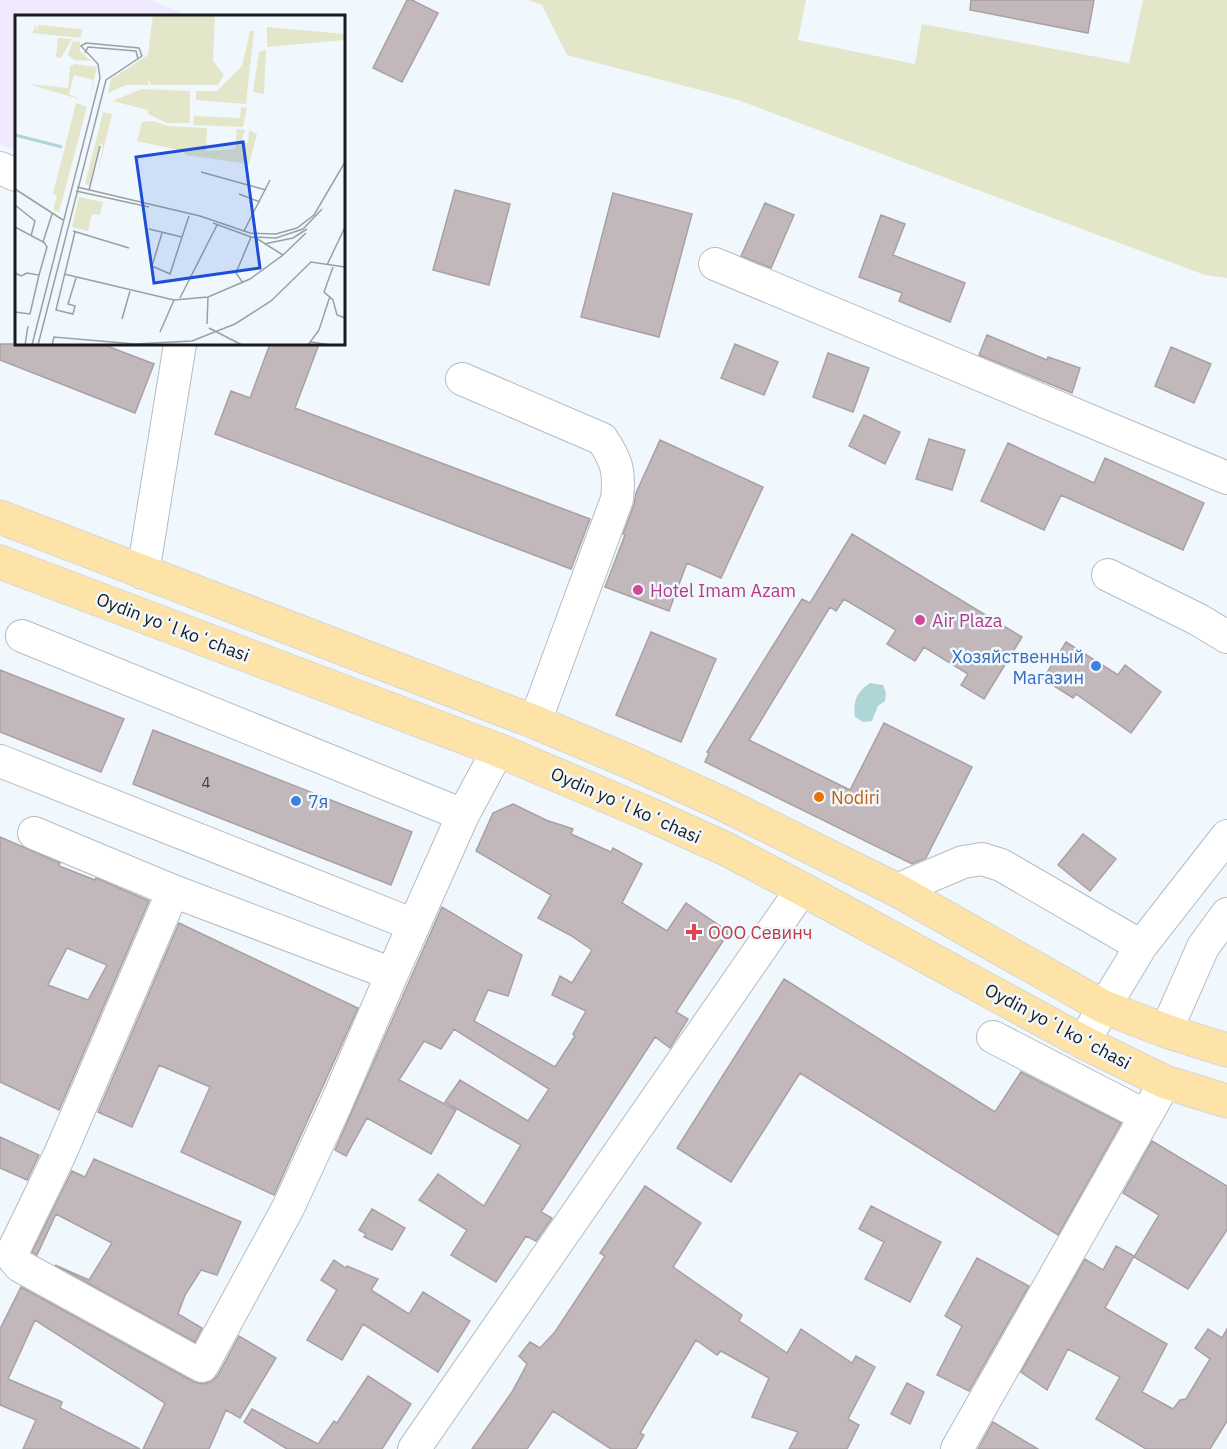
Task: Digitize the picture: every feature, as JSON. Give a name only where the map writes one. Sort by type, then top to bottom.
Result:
[{"type":"main road","points":[[0,517],[535,722],[720,802],[897,890],[1104,1007],[1166,1031],[1227,1050]]},
{"type":"main road","name":"Oydin yoʻl koʻchasi","points":[[0,562],[498,750],[715,844],[1083,1042],[1166,1082],[1226,1102]]},
{"type":"street","points":[[0,168],[15,175]]},
{"type":"street","points":[[715,264],[1227,478]]},
{"type":"street","points":[[143,573],[180,345]]},
{"type":"street","points":[[462,379],[602,439],[614,456],[619,478],[617,499],[535,722]]},
{"type":"street","points":[[1108,575],[1199,620],[1227,637]]},
{"type":"street","points":[[22,636],[463,815]]},
{"type":"street","points":[[173,891],[60,1154],[13,1251],[14,1259],[20,1266],[202,1366],[288,1208],[463,815],[498,750]]},
{"type":"street","points":[[0,761],[414,925]]},
{"type":"street","points":[[34,833],[173,891],[392,974]]},
{"type":"street","points":[[1083,1042],[1141,946],[1227,836]]},
{"type":"street","points":[[897,890],[963,862],[982,859],[1001,865],[1141,946]]},
{"type":"street","points":[[414,1449],[802,889]]},
{"type":"street","points":[[1166,1031],[1203,947],[1225,920]]},
{"type":"street","points":[[1032,1057],[1047,1022]]},
{"type":"street","points":[[993,1037],[1146,1116]]},
{"type":"street","points":[[957,1449],[1166,1082]]},
{"type":"shaded area","points":[[0,0],[150,0],[188,15],[15,15],[15,151],[0,144]]},
{"type":"shaded area","points":[[528,0],[806,0],[798,40],[915,64],[922,24],[1129,63],[1143,0],[1227,0],[1227,278],[1205,275],[738,100],[567,55],[542,5]]},
{"type":"shaded area","points":[[870,683],[883,685],[886,693],[885,701],[878,706],[872,721],[863,722],[855,717],[855,701],[859,693]]},
{"type":"building","points":[[407,0],[412,0],[438,13],[402,82],[373,68]]},
{"type":"building","points":[[971,0],[1094,0],[1088,33],[970,10]]},
{"type":"building","points":[[455,190],[510,204],[489,285],[433,270]]},
{"type":"building","points":[[613,193],[692,214],[659,337],[581,317]]},
{"type":"building","points":[[765,203],[794,215],[771,268],[741,256]]},
{"type":"building","points":[[881,215],[905,224],[893,255],[965,283],[950,322],[899,301],[902,293],[859,277]]},
{"type":"building","points":[[987,335],[1047,360],[1048,357],[1080,368],[1072,393],[979,355]]},
{"type":"building","points":[[0,344],[105,345],[154,364],[135,413],[0,360]]},
{"type":"building","points":[[735,344],[778,362],[764,395],[721,378]]},
{"type":"building","points":[[270,345],[319,345],[295,408],[590,519],[571,569],[215,434],[231,391],[250,398]]},
{"type":"building","points":[[1171,347],[1211,364],[1194,403],[1155,386]]},
{"type":"building","points":[[828,353],[869,368],[853,412],[813,397]]},
{"type":"building","points":[[864,415],[900,432],[885,464],[849,446]]},
{"type":"building","points":[[929,439],[965,450],[952,490],[916,479]]},
{"type":"building","points":[[660,440],[763,487],[721,578],[687,563],[669,611],[605,587],[625,535],[623,534],[636,493]]},
{"type":"building","points":[[1008,443],[1094,483],[1105,458],[1204,503],[1183,550],[1061,495],[1044,530],[981,501]]},
{"type":"building","points":[[852,534],[1022,637],[984,699],[961,685],[968,674],[924,647],[915,661],[887,644],[896,630],[844,599],[836,611],[830,607],[749,740],[850,790],[884,723],[972,767],[926,858],[912,864],[705,762],[709,753],[707,752],[802,599],[810,603]]},
{"type":"building","points":[[651,632],[716,659],[681,742],[616,715]]},
{"type":"building","points":[[1066,642],[1118,675],[1125,665],[1161,692],[1131,733],[1076,694],[1073,698],[1043,679]]},
{"type":"building","points":[[0,670],[124,719],[101,772],[0,732]]},
{"type":"building","points":[[153,730],[412,832],[391,885],[133,784]]},
{"type":"building","points":[[513,804],[546,820],[573,829],[571,834],[611,852],[613,848],[642,864],[622,903],[667,931],[686,903],[729,932],[676,1012],[688,1019],[670,1048],[655,1037],[541,1212],[552,1218],[536,1241],[526,1236],[496,1282],[451,1255],[467,1230],[419,1200],[438,1174],[484,1206],[521,1145],[445,1102],[460,1080],[528,1121],[549,1089],[454,1029],[441,1049],[424,1041],[399,1080],[456,1110],[431,1154],[367,1118],[346,1156],[335,1150],[442,907],[522,955],[508,996],[488,990],[474,1021],[555,1067],[575,1036],[573,1034],[586,1011],[552,995],[560,976],[572,983],[592,950],[538,918],[551,895],[476,851],[493,813]]},
{"type":"building","points":[[1083,834],[1116,859],[1090,891],[1058,865]]},
{"type":"building","points":[[0,837],[60,863],[59,866],[95,880],[96,878],[149,901],[59,1110],[0,1082]],"holes":[[[67,948],[107,965],[88,1000],[48,985]]]},
{"type":"building","points":[[179,923],[358,1008],[274,1195],[181,1152],[210,1087],[159,1065],[132,1127],[98,1112]]},
{"type":"building","points":[[784,979],[995,1112],[1021,1072],[1121,1123],[1058,1235],[800,1073],[731,1182],[677,1148]]},
{"type":"building","points":[[0,1137],[39,1155],[27,1180],[0,1168]]},
{"type":"building","points":[[1152,1141],[1227,1186],[1227,1230],[1188,1289],[1134,1257],[1159,1215],[1123,1193]]},
{"type":"building","points":[[94,1159],[241,1222],[217,1275],[201,1270],[185,1295],[178,1314],[202,1328],[195,1342],[55,1265],[89,1280],[112,1243],[56,1214],[37,1255],[32,1252],[72,1171],[85,1177]]},
{"type":"building","points":[[645,1186],[701,1223],[673,1267],[742,1315],[739,1321],[787,1353],[801,1329],[852,1363],[856,1356],[875,1367],[848,1419],[859,1425],[847,1449],[789,1449],[798,1432],[752,1417],[769,1378],[721,1351],[717,1355],[696,1340],[640,1433],[644,1435],[636,1449],[611,1449],[553,1411],[527,1449],[472,1449],[512,1392],[527,1364],[519,1356],[530,1342],[540,1348],[555,1332],[605,1256],[600,1253]]},
{"type":"building","points":[[871,1206],[941,1242],[910,1302],[865,1279],[884,1242],[859,1229]]},
{"type":"building","points":[[372,1209],[405,1228],[392,1250],[364,1237],[366,1234],[359,1230]]},
{"type":"building","points":[[1116,1246],[1134,1256],[1105,1308],[1167,1344],[1142,1392],[1173,1409],[1180,1400],[1186,1399],[1210,1359],[1195,1348],[1208,1329],[1222,1338],[1227,1329],[1227,1421],[1210,1449],[1146,1449],[1096,1419],[1120,1377],[1068,1349],[1047,1390],[1021,1372],[1085,1259],[1103,1270]]},
{"type":"building","points":[[977,1258],[1029,1286],[969,1391],[937,1375],[962,1326],[945,1316]]},
{"type":"building","points":[[334,1260],[346,1268],[347,1266],[378,1279],[371,1290],[409,1314],[423,1292],[470,1321],[438,1372],[363,1324],[342,1360],[307,1340],[337,1290],[321,1280]]},
{"type":"building","points":[[21,1287],[194,1382],[203,1384],[212,1381],[218,1375],[239,1336],[276,1358],[240,1418],[226,1410],[209,1449],[143,1449],[165,1403],[35,1320],[8,1379],[62,1402],[60,1408],[140,1449],[23,1449],[36,1420],[0,1405],[0,1329]]},
{"type":"building","points":[[368,1376],[411,1404],[382,1449],[287,1449],[244,1422],[252,1409],[318,1444],[334,1421],[337,1423]]},
{"type":"building","points":[[907,1383],[924,1392],[910,1424],[891,1414]]},
{"type":"building","points":[[993,1422],[1038,1449],[978,1449]]},
{"type":"place","name":"Hotel Imam Azam","points":[[638,590]]},
{"type":"place","name":"Air Plaza","points":[[920,620]]},
{"type":"place","name":"Хозяйственный Магазин","points":[[1096,666]]},
{"type":"place","name":"Nodiri","points":[[819,797]]},
{"type":"place","name":"7я","points":[[296,801]]},
{"type":"place","name":"ООО Севинч","points":[[694,932]]}]
